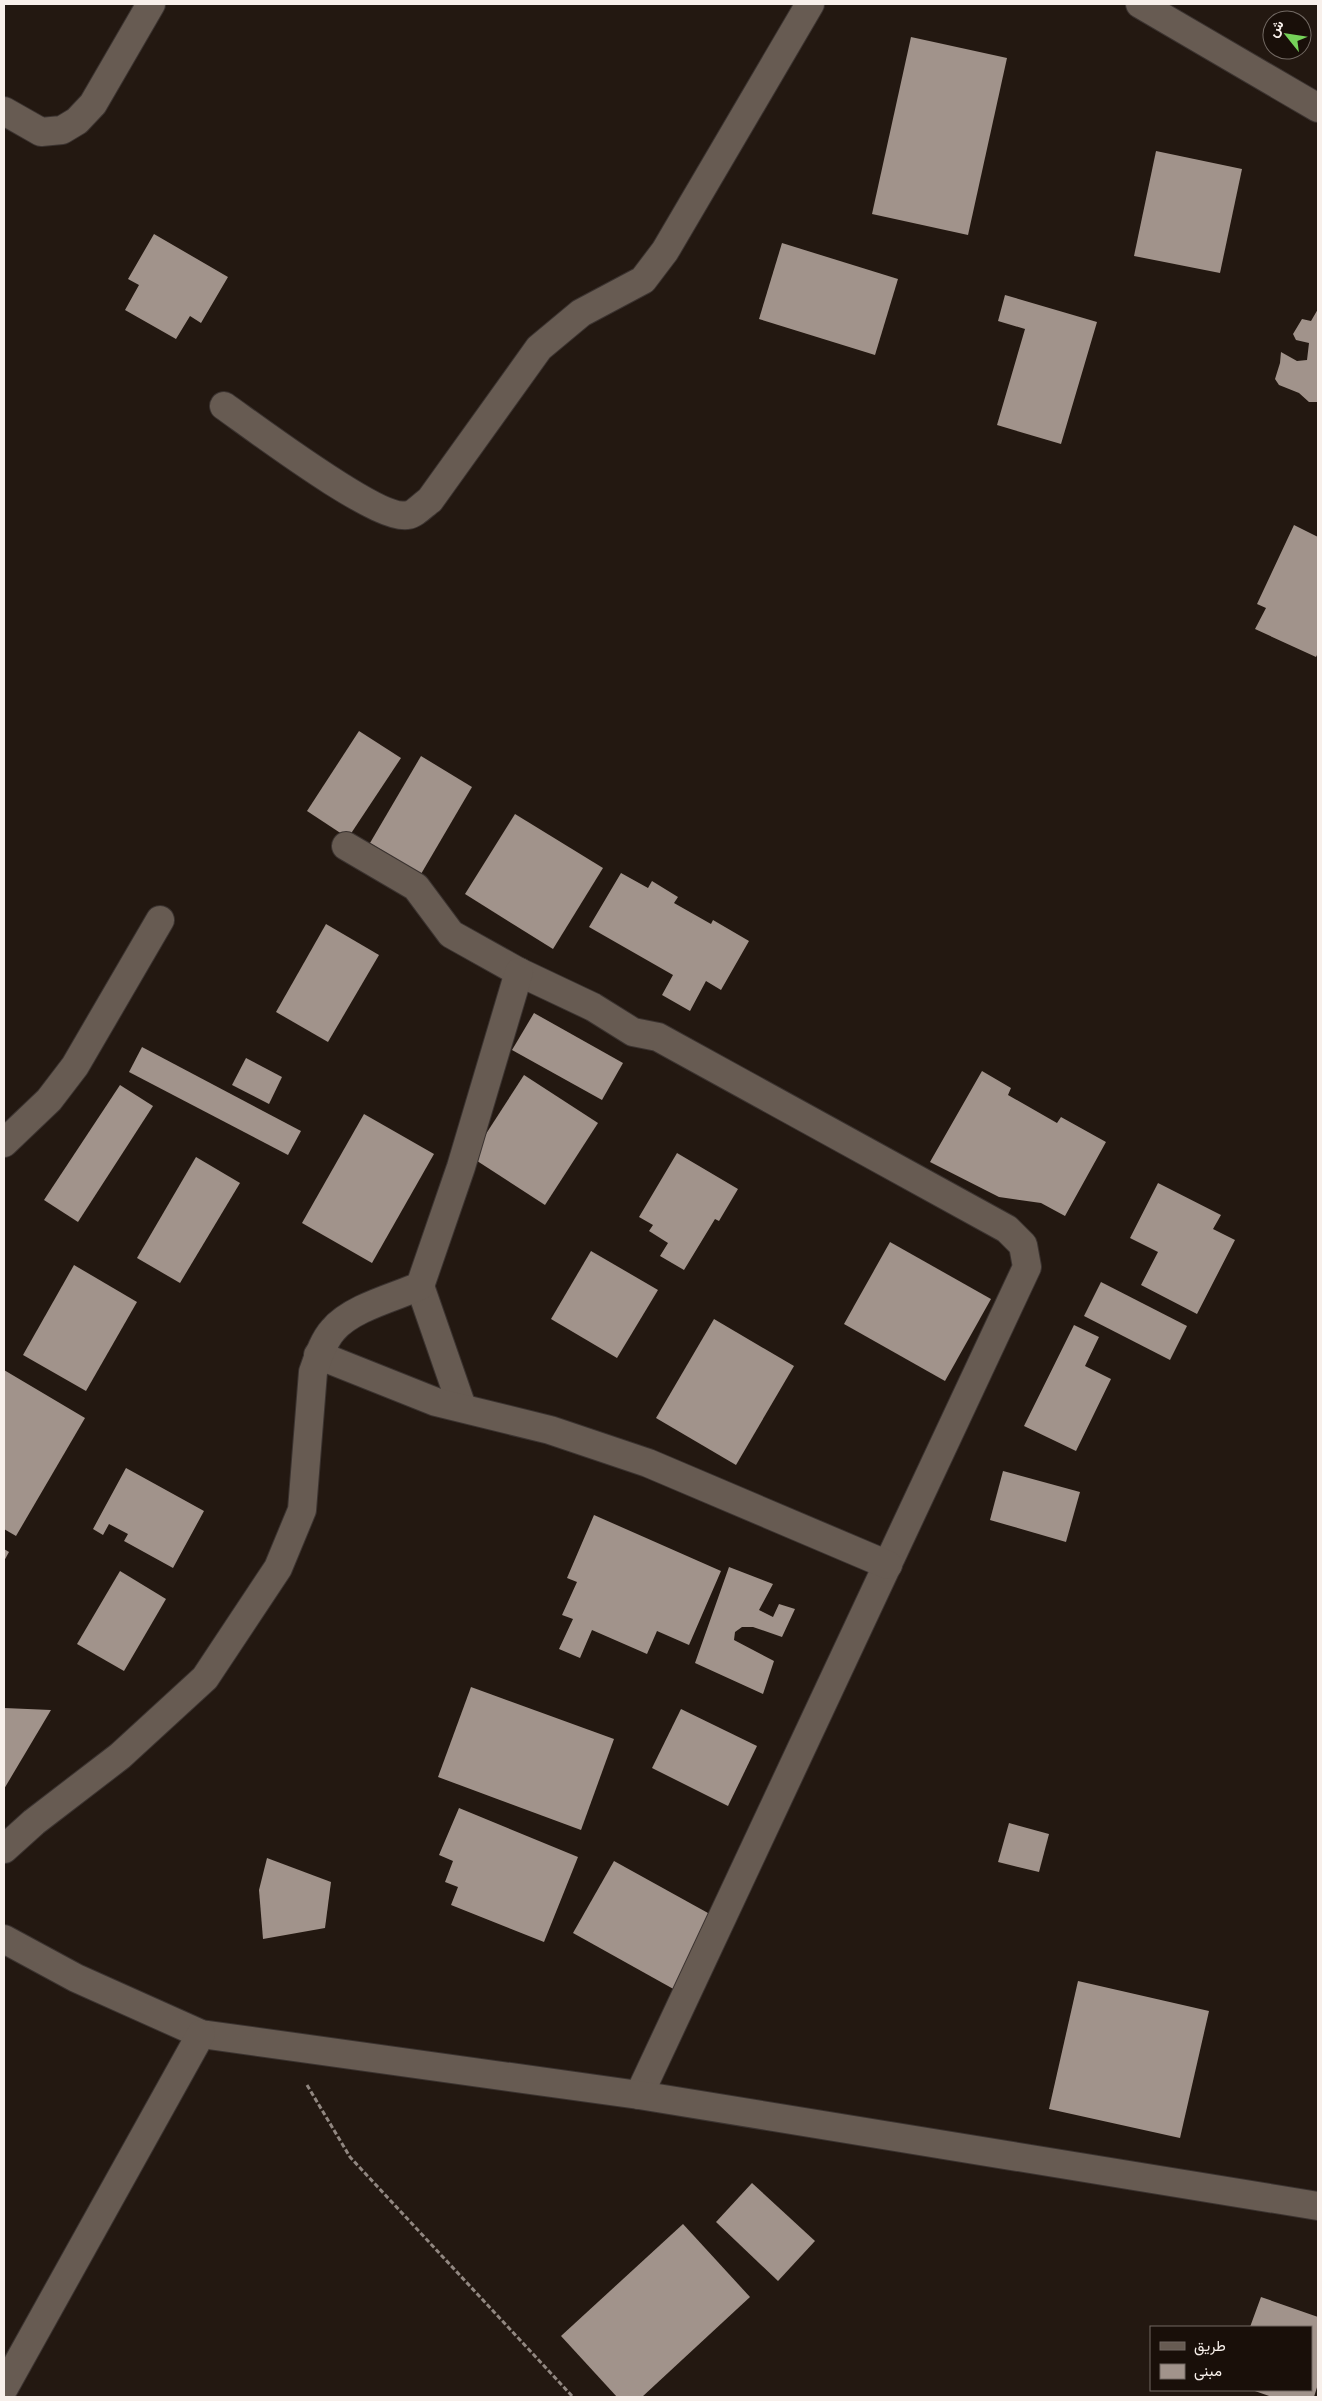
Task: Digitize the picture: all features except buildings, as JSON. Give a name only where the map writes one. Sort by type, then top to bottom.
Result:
[{"type":"street","points":[[4,110],[40,132],[62,130],[77,121],[93,104],[151,4]]},
{"type":"street","points":[[224,406],[354,495],[389,514],[409,515],[430,500],[539,348],[581,313],[643,280],[665,251],[810,4]]},
{"type":"street","points":[[1140,4],[1318,108]]},
{"type":"street","points":[[346,846],[416,887],[451,934],[519,972],[593,1007],[633,1032],[658,1037],[1007,1229],[1023,1245],[1027,1266],[639,2095]]},
{"type":"street","points":[[4,1143],[49,1100],[75,1066],[160,920]]},
{"type":"street","points":[[462,1407],[420,1286],[461,1166],[519,972]]},
{"type":"street","points":[[4,1849],[34,1822],[120,1756],[205,1678],[278,1568],[302,1510],[313,1372],[318,1355],[333,1329],[359,1310],[420,1286]]},
{"type":"street","points":[[318,1355],[436,1402],[550,1430],[648,1462],[888,1565]]},
{"type":"street","points":[[4,1939],[76,1978],[201,2034],[639,2095],[1318,2206]]},
{"type":"street","points":[[4,2388],[201,2034]]},
{"type":"path","points":[[284,2045],[350,2157],[573,2397]]}]
